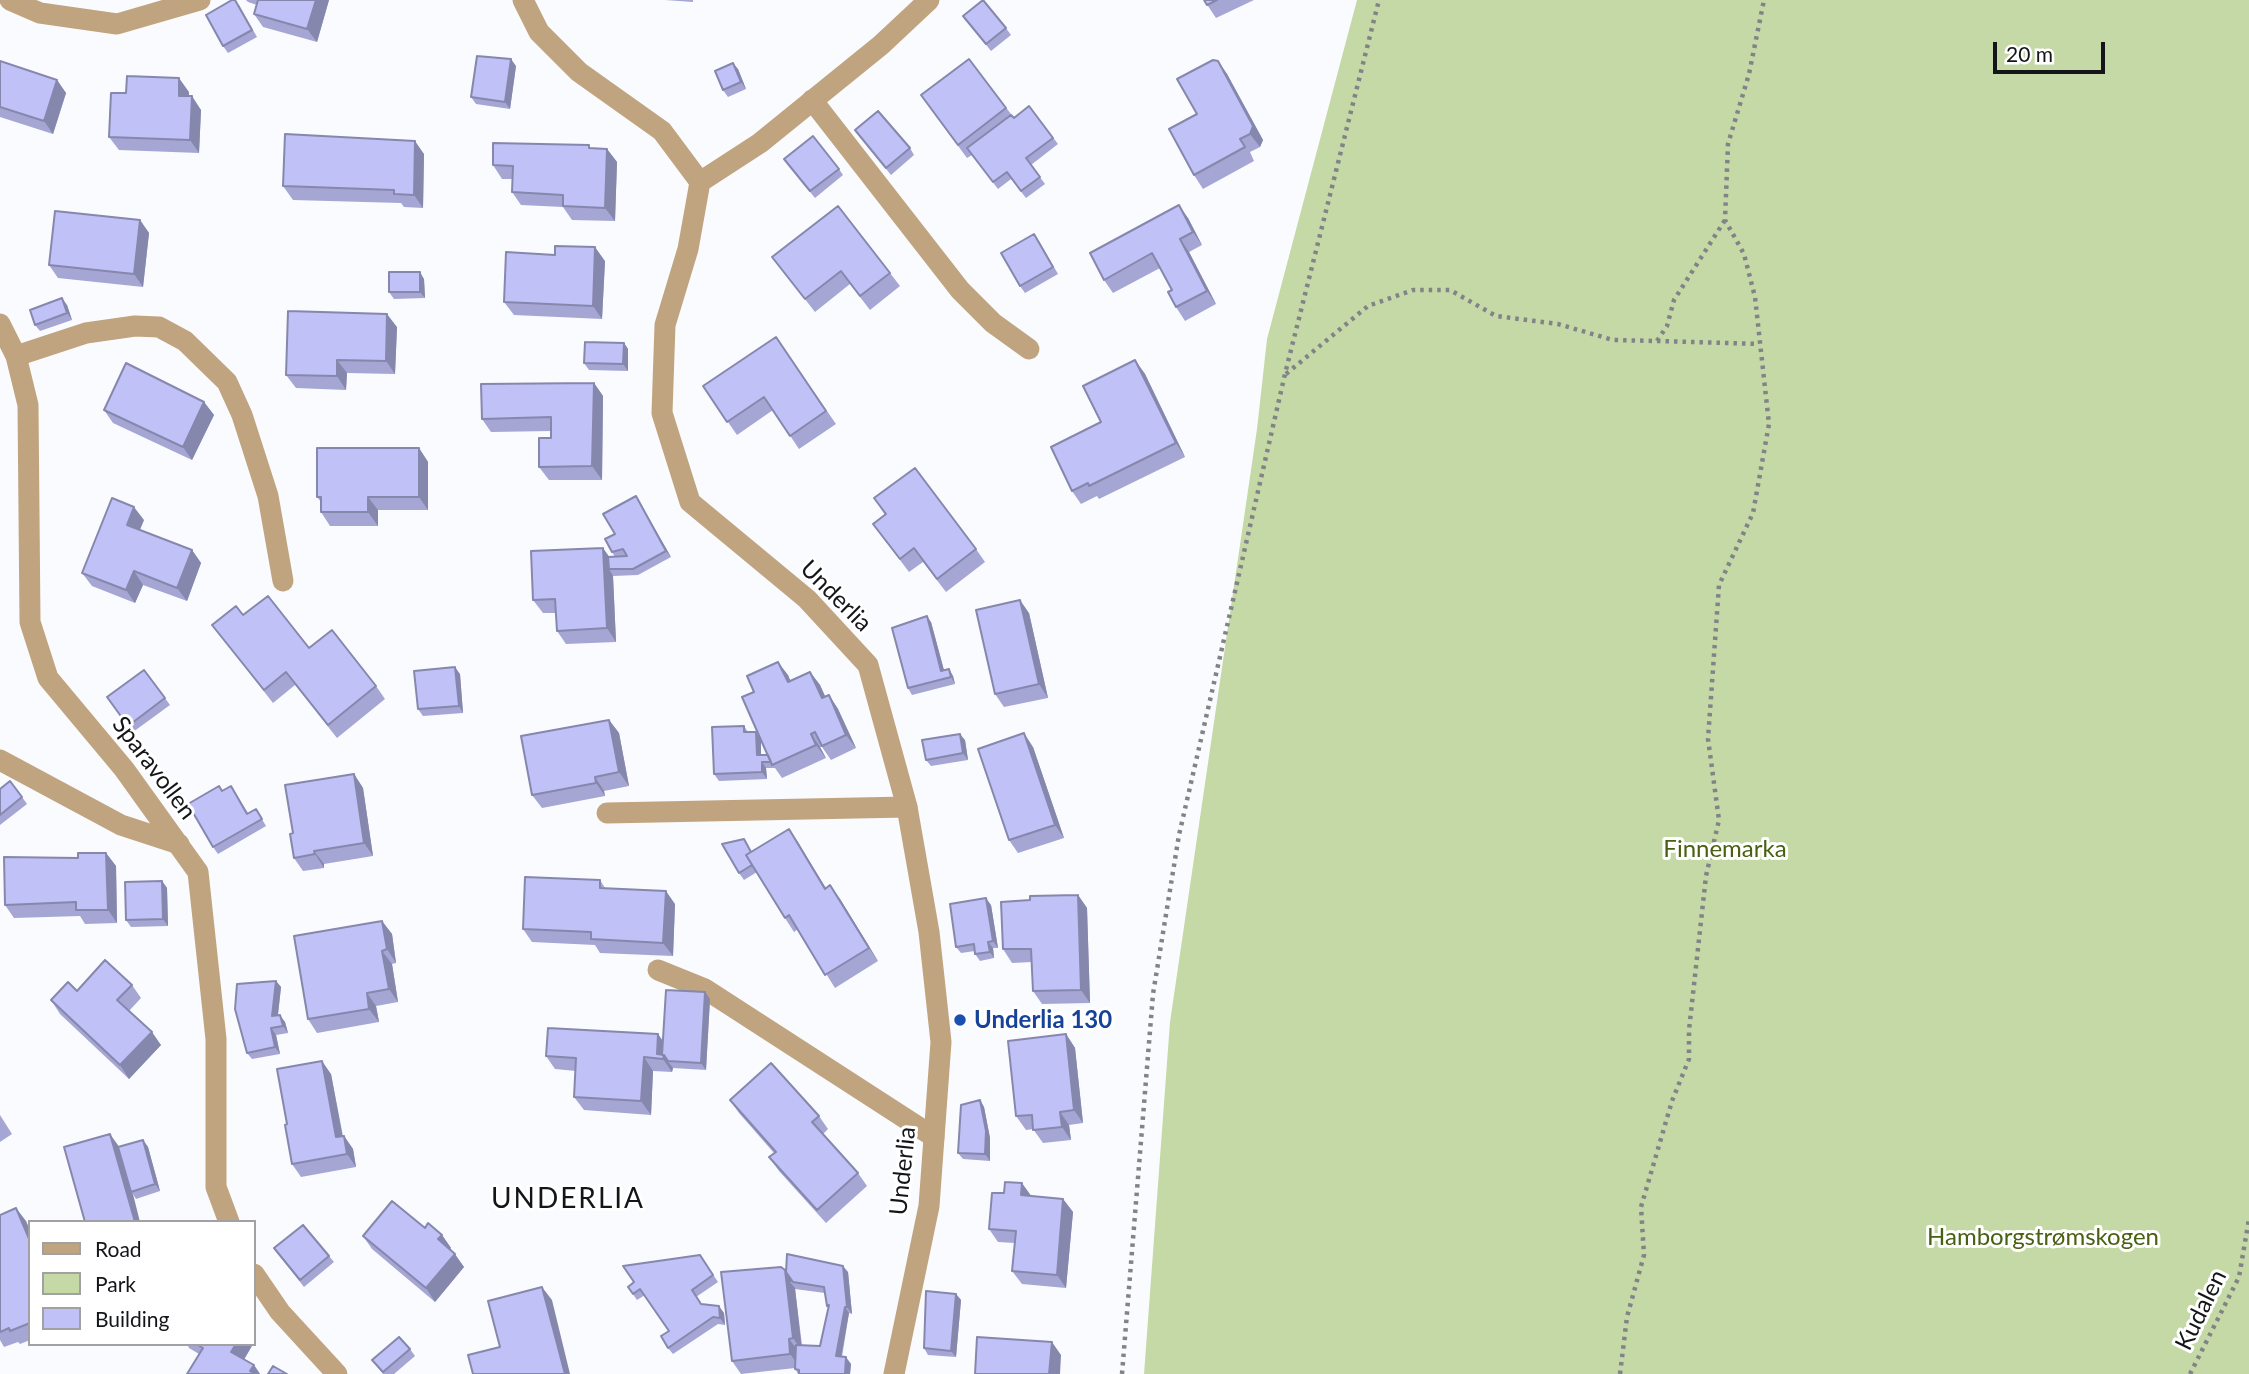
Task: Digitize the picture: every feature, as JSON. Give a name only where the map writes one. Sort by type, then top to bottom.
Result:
[{"type":"street","points":[[10,0],[40,13],[117,24],[200,0]]},
{"type":"street","points":[[523,0],[539,32],[579,72],[662,131],[700,182],[761,143],[929,0]]},
{"type":"street","points":[[813,100],[960,290],[993,323],[1029,349]]},
{"type":"street","name":"Underlia","points":[[700,182],[688,249],[665,325],[662,413],[690,502],[807,600],[868,665],[907,807],[929,932],[941,1042],[929,1206],[894,1374]]},
{"type":"street","name":"Sparavollen","points":[[0,324],[16,356],[28,405],[30,622],[48,678],[124,769],[198,872],[216,1039],[216,1187],[228,1220]]},
{"type":"street","points":[[16,356],[86,332],[135,326],[159,327],[185,341],[226,382],[243,415],[268,496],[283,582]]},
{"type":"street","points":[[0,760],[121,825],[179,844]]},
{"type":"street","points":[[607,813],[907,807]]},
{"type":"street","points":[[658,970],[705,989],[934,1137]]},
{"type":"street","points":[[256,1277],[280,1312],[337,1374]]},
{"type":"path","points":[[1122,1374],[1153,994],[1174,861],[1285,374],[1379,0]]},
{"type":"path","points":[[1657,341],[1667,326],[1674,300],[1725,220],[1728,144],[1749,74],[1763,0]]},
{"type":"path","points":[[1620,1374],[1627,1317],[1644,1255],[1640,1207],[1672,1101],[1689,1059],[1689,1030],[1706,876],[1718,820],[1708,739],[1718,584],[1753,513],[1769,424],[1755,297],[1744,254],[1725,220]]},
{"type":"path","points":[[1285,374],[1368,306],[1413,290],[1450,290],[1496,316],[1558,324],[1613,340],[1759,344]]},
{"type":"path","name":"Kudalen","points":[[2190,1374],[2239,1277],[2249,1219]]},
{"type":"green space","name":"Finnemarka","points":[[1357,0],[2249,0],[2249,1374],[1144,1374],[1170,1022],[1257,429],[1267,339]]},
{"type":"building","points":[[235,0],[252,30],[223,46],[206,15]]},
{"type":"building","points":[[258,0],[316,0],[307,29],[254,14]]},
{"type":"building","points":[[983,0],[1006,28],[986,44],[963,16]]},
{"type":"building","points":[[1204,0],[1217,0],[1207,5]]},
{"type":"building","points":[[477,56],[511,59],[505,102],[471,97]]},
{"type":"building","points":[[969,59],[1006,108],[958,145],[921,95]]},
{"type":"building","points":[[1213,60],[1218,61],[1253,126],[1250,134],[1240,139],[1245,147],[1194,175],[1169,129],[1197,114],[1177,79]]},
{"type":"building","points":[[0,61],[57,80],[44,121],[0,107]]},
{"type":"building","points":[[733,63],[741,82],[723,90],[715,71]]},
{"type":"building","points":[[127,76],[179,78],[179,96],[192,96],[190,140],[109,137],[111,93],[126,93]]},
{"type":"building","points":[[1029,106],[1053,138],[1026,158],[1040,177],[1021,191],[1007,172],[993,182],[967,148],[1011,115],[1014,118]]},
{"type":"building","points":[[878,111],[910,148],[886,168],[855,130]]},
{"type":"building","points":[[285,134],[415,141],[414,195],[394,194],[394,190],[283,186]]},
{"type":"building","points":[[813,136],[839,169],[810,191],[784,159]]},
{"type":"building","points":[[493,143],[589,145],[589,148],[607,149],[605,208],[563,206],[563,195],[512,192],[513,166],[493,165]]},
{"type":"building","points":[[1179,205],[1193,232],[1180,239],[1207,291],[1176,307],[1168,292],[1172,290],[1152,253],[1104,280],[1090,253]]},
{"type":"building","points":[[838,206],[890,273],[860,296],[841,271],[805,299],[772,257]]},
{"type":"building","points":[[55,211],[140,220],[134,274],[49,265]]},
{"type":"building","points":[[1034,234],[1053,267],[1020,286],[1001,253]]},
{"type":"building","points":[[555,246],[595,247],[593,306],[504,302],[506,252],[555,255]]},
{"type":"building","points":[[389,272],[420,272],[420,292],[389,292]]},
{"type":"building","points":[[62,298],[67,313],[35,325],[30,310]]},
{"type":"building","points":[[288,311],[387,314],[386,361],[337,360],[337,376],[286,375]]},
{"type":"building","points":[[776,337],[826,411],[790,436],[764,397],[727,422],[703,386]]},
{"type":"building","points":[[585,342],[624,343],[623,364],[584,363]]},
{"type":"building","points":[[1135,360],[1176,443],[1089,486],[1088,483],[1072,491],[1051,447],[1101,422],[1083,386]]},
{"type":"building","points":[[126,363],[204,402],[183,447],[104,410]]},
{"type":"building","points":[[594,383],[592,466],[539,467],[539,438],[551,438],[551,417],[482,419],[481,384]]},
{"type":"building","points":[[317,448],[419,448],[419,497],[368,497],[368,512],[321,512],[321,497],[317,497]]},
{"type":"building","points":[[915,468],[976,549],[937,579],[914,548],[900,559],[873,524],[886,514],[874,498]]},
{"type":"building","points":[[636,496],[666,551],[633,569],[609,569],[608,557],[627,556],[623,549],[612,552],[605,539],[615,534],[603,514]]},
{"type":"building","points":[[112,498],[134,507],[127,525],[192,550],[177,588],[134,571],[126,590],[82,573]]},
{"type":"building","points":[[603,548],[607,628],[557,631],[555,599],[533,600],[531,551]]},
{"type":"building","points":[[268,596],[309,648],[332,630],[376,686],[328,725],[286,672],[264,690],[212,625],[236,606],[243,615]]},
{"type":"building","points":[[1020,600],[1039,684],[995,694],[976,610]]},
{"type":"building","points":[[927,616],[941,671],[949,669],[951,677],[908,688],[892,628]]},
{"type":"building","points":[[778,662],[788,682],[810,672],[822,698],[829,695],[846,735],[822,746],[815,732],[811,734],[816,745],[772,765],[742,697],[754,692],[747,676]]},
{"type":"building","points":[[455,667],[459,706],[418,709],[414,671]]},
{"type":"building","points":[[144,670],[165,698],[128,726],[107,697]]},
{"type":"building","points":[[609,720],[619,772],[595,777],[596,783],[532,795],[521,736]]},
{"type":"building","points":[[744,726],[744,732],[756,732],[757,755],[768,755],[771,762],[762,762],[762,772],[714,774],[712,727]]},
{"type":"building","points":[[1024,733],[1055,825],[1009,840],[978,749]]},
{"type":"building","points":[[960,734],[963,753],[926,760],[922,740]]},
{"type":"building","points":[[354,774],[364,843],[314,851],[315,854],[294,858],[285,785]]},
{"type":"building","points":[[10,781],[22,797],[0,815],[0,789]]},
{"type":"building","points":[[219,786],[222,791],[231,786],[247,814],[256,809],[262,819],[213,847],[188,804]]},
{"type":"building","points":[[789,829],[825,889],[830,885],[869,948],[825,975],[789,915],[785,918],[746,855]]},
{"type":"building","points":[[744,839],[751,852],[746,855],[752,865],[739,873],[722,844]]},
{"type":"building","points":[[78,853],[106,853],[108,910],[76,910],[76,902],[5,905],[4,857],[78,858]]},
{"type":"building","points":[[525,877],[600,880],[600,888],[666,891],[663,943],[591,939],[591,932],[523,929]]},
{"type":"building","points":[[162,881],[163,919],[126,920],[125,882]]},
{"type":"building","points":[[1078,895],[1081,990],[1033,991],[1031,949],[1003,949],[1001,902],[1030,900],[1030,896]]},
{"type":"building","points":[[986,898],[993,941],[988,942],[990,952],[975,954],[974,944],[956,947],[950,904]]},
{"type":"building","points":[[382,921],[387,949],[382,951],[389,989],[367,993],[369,1009],[308,1019],[294,936]]},
{"type":"building","points":[[105,960],[132,985],[117,1000],[152,1032],[120,1065],[51,1000],[68,982],[77,991]]},
{"type":"building","points":[[276,981],[272,1016],[280,1015],[283,1026],[271,1028],[275,1047],[247,1053],[235,1009],[237,984]]},
{"type":"building","points":[[666,990],[705,992],[701,1063],[668,1061],[662,1055]]},
{"type":"building","points":[[548,1028],[658,1034],[657,1054],[664,1055],[663,1059],[644,1057],[641,1101],[574,1097],[576,1058],[546,1056]]},
{"type":"building","points":[[1066,1034],[1074,1110],[1060,1112],[1062,1127],[1033,1130],[1032,1115],[1016,1116],[1008,1041]]},
{"type":"building","points":[[322,1061],[336,1137],[344,1136],[347,1154],[292,1164],[277,1069]]},
{"type":"building","points":[[771,1063],[819,1116],[812,1122],[858,1173],[817,1210],[769,1157],[776,1152],[730,1100]]},
{"type":"building","points":[[980,1100],[986,1131],[985,1154],[958,1153],[961,1105]]},
{"type":"building","points":[[110,1134],[134,1220],[84,1220],[64,1147]]},
{"type":"building","points":[[143,1140],[155,1184],[131,1192],[118,1147]]},
{"type":"building","points":[[1005,1182],[1022,1183],[1021,1195],[1063,1199],[1057,1275],[1012,1271],[1016,1231],[989,1229],[992,1193],[1004,1193]]},
{"type":"building","points":[[392,1201],[425,1228],[428,1223],[442,1235],[438,1239],[455,1254],[426,1288],[363,1236]]},
{"type":"building","points":[[16,1208],[28,1236],[28,1324],[0,1332],[0,1215]]},
{"type":"building","points":[[303,1225],[329,1256],[300,1280],[274,1248]]},
{"type":"building","points":[[787,1254],[843,1266],[847,1307],[836,1356],[846,1357],[845,1374],[799,1374],[799,1370],[795,1369],[796,1345],[820,1346],[829,1305],[827,1306],[824,1287],[793,1282],[786,1272]]},
{"type":"building","points":[[700,1255],[713,1275],[692,1290],[701,1304],[719,1306],[720,1318],[713,1317],[668,1348],[661,1336],[669,1331],[640,1289],[633,1294],[628,1287],[634,1282],[623,1266]]},
{"type":"building","points":[[781,1267],[785,1270],[793,1338],[789,1339],[790,1354],[732,1361],[721,1272]]},
{"type":"building","points":[[542,1287],[565,1374],[473,1374],[468,1355],[500,1347],[488,1301]]},
{"type":"building","points":[[926,1291],[956,1294],[951,1351],[924,1348]]},
{"type":"building","points":[[399,1337],[410,1349],[383,1372],[372,1360]]},
{"type":"building","points":[[977,1337],[1052,1342],[1049,1374],[975,1374]]},
{"type":"building","points":[[200,1346],[235,1346],[231,1352],[254,1365],[250,1371],[255,1374],[187,1374],[203,1348]]},
{"type":"building","points":[[273,1366],[287,1374],[268,1374]]},
{"type":"place","name":"Underlia 130","points":[[960,1020]]},
{"type":"district","name":"UNDERLIA","points":[[568,1199]]},
{"type":"park label","name":"Hamborgstrømskogen","points":[[2043,1237]]}]
